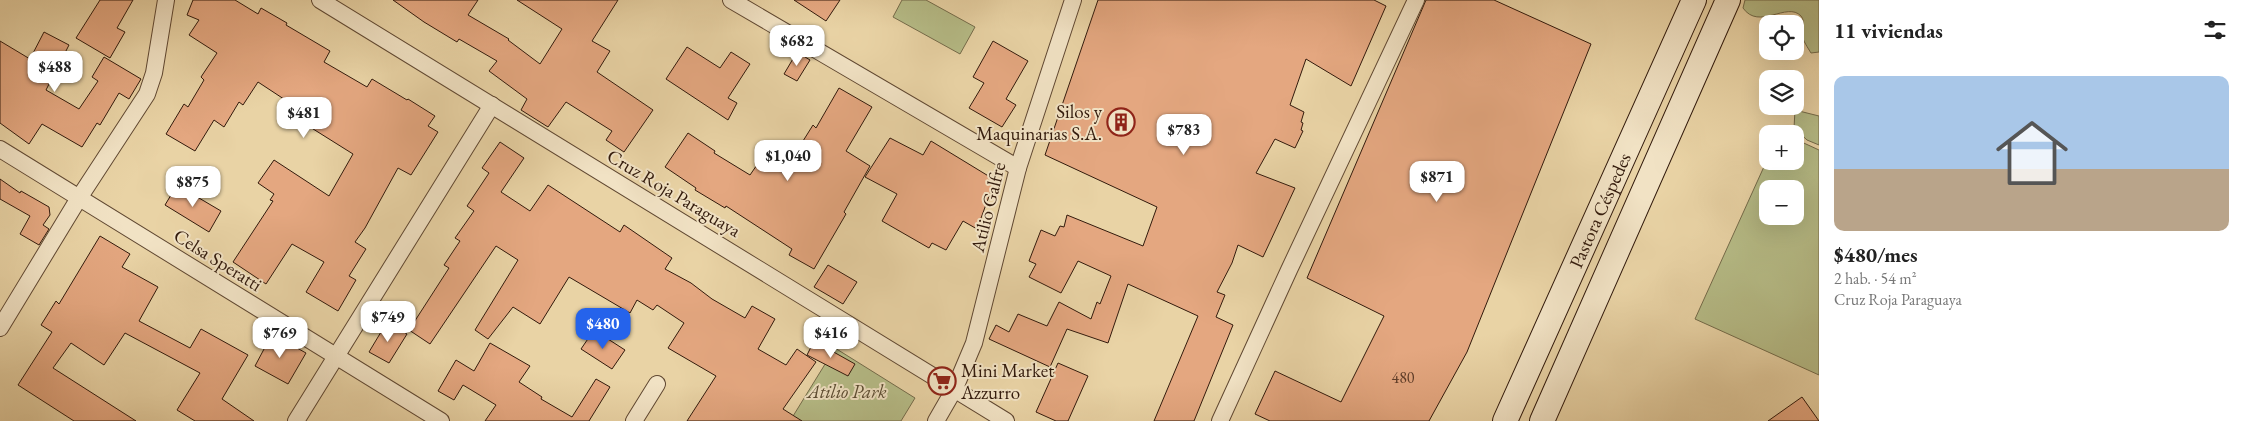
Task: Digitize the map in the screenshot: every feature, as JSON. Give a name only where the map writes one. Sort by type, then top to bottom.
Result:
[{"type":"main road","name":"Pastora Céspedes","points":[[1505,421],[1694,0]]},
{"type":"main road","name":"Pastora Céspedes","points":[[1542,421],[1728,0]]},
{"type":"street","points":[[0,328],[79,198],[134,117],[147,94],[154,73],[166,0]]},
{"type":"street","name":"Cruz Roja Paraguaya","points":[[320,0],[1006,421]]},
{"type":"street","points":[[731,0],[1018,168]]},
{"type":"street","name":"Atilio Galfre","points":[[936,421],[955,388],[974,343],[1018,168],[1073,0]]},
{"type":"street","points":[[1220,421],[1416,0]]},
{"type":"street","points":[[296,421],[492,105]]},
{"type":"street","name":"Celsa Speratti","points":[[0,149],[441,421]]},
{"type":"street","points":[[634,421],[657,384]]},
{"type":"green space","points":[[902,0],[926,0],[975,27],[960,54],[893,17]]},
{"type":"green space","points":[[1745,0],[1819,0],[1819,52],[1811,53],[1804,42],[1804,15],[1788,12],[1774,15],[1759,15],[1757,17],[1743,8]]},
{"type":"green space","points":[[1804,112],[1819,116],[1819,145],[1804,137],[1804,125],[1794,125],[1795,115],[1804,115]]},
{"type":"green space","points":[[1804,143],[1819,150],[1819,375],[1695,319],[1762,170],[1804,170]]},
{"type":"green space","name":"Atilio Park","points":[[835,348],[915,398],[901,421],[790,421]]},
{"type":"building","points":[[100,0],[133,0],[117,28],[125,32],[110,58],[76,38]]},
{"type":"building","points":[[193,0],[235,0],[258,14],[261,8],[330,51],[324,62],[367,87],[372,79],[435,116],[428,126],[438,132],[411,175],[398,168],[365,228],[355,242],[366,249],[349,276],[356,280],[338,311],[306,292],[324,262],[292,244],[266,284],[233,262],[273,201],[270,200],[274,194],[258,183],[274,160],[329,196],[353,154],[294,117],[299,109],[258,82],[243,105],[239,102],[224,127],[214,120],[195,151],[166,134],[184,104],[188,107],[204,80],[201,77],[217,53],[189,35],[199,20],[187,15]]},
{"type":"building","points":[[393,0],[478,0],[468,15],[509,39],[540,64],[562,29],[517,0],[618,0],[592,41],[610,51],[597,72],[653,110],[624,152],[606,140],[612,131],[566,102],[548,127],[521,110],[527,99],[489,71],[497,61],[459,39],[457,42]]},
{"type":"building","points":[[794,0],[840,0],[826,21]]},
{"type":"building","name":"Silos y Maquinarias S.A.","points":[[1098,0],[1374,0],[1386,6],[1351,86],[1306,59],[1290,105],[1304,112],[1301,122],[1303,123],[1301,130],[1303,131],[1295,148],[1275,139],[1256,173],[1295,188],[1263,257],[1238,245],[1232,263],[1217,292],[1225,295],[1216,317],[1233,325],[1194,421],[1154,421],[1198,316],[1128,284],[1108,343],[1067,329],[1050,367],[989,339],[996,325],[1009,332],[1018,314],[1047,326],[1059,302],[1091,319],[1097,302],[1100,304],[1111,276],[1078,261],[1061,293],[1029,277],[1036,264],[1029,261],[1041,230],[1055,236],[1060,226],[1064,227],[1067,215],[1143,246],[1157,207],[1045,155]]},
{"type":"building","points":[[1426,0],[1494,0],[1591,44],[1467,352],[1429,421],[1270,421],[1255,414],[1275,371],[1341,402],[1384,316],[1307,278]]},
{"type":"building","points":[[44,32],[69,45],[46,90],[79,109],[98,81],[92,77],[104,57],[141,79],[129,99],[119,93],[100,125],[97,123],[82,147],[42,124],[29,144],[0,123],[0,41],[30,59]]},
{"type":"building","points":[[993,41],[1028,61],[1006,99],[1016,105],[1002,127],[969,108],[984,83],[973,77]]},
{"type":"building","points":[[687,47],[720,68],[731,52],[750,64],[728,98],[737,103],[728,120],[666,79]]},
{"type":"building","points":[[797,52],[810,60],[797,81],[784,74]]},
{"type":"building","points":[[839,88],[872,107],[846,151],[870,166],[844,212],[846,214],[814,269],[789,255],[792,249],[726,206],[725,208],[695,190],[696,188],[665,167],[688,133],[715,151],[714,153],[750,175],[761,159],[783,173],[813,125],[816,128]]},
{"type":"building","points":[[890,138],[923,155],[931,141],[995,180],[977,229],[963,221],[946,250],[932,243],[929,248],[882,221],[897,194],[865,177]]},
{"type":"building","points":[[500,142],[524,158],[501,192],[530,211],[548,185],[620,232],[624,225],[672,258],[665,269],[691,283],[712,299],[745,318],[752,306],[775,319],[758,349],[786,365],[797,349],[816,362],[783,409],[802,421],[687,421],[716,376],[668,348],[684,323],[657,305],[653,310],[637,300],[630,313],[569,277],[540,324],[513,307],[488,339],[475,330],[518,260],[496,246],[430,344],[409,330],[449,268],[444,265],[460,241],[455,238],[474,211],[467,206],[489,173],[482,168]]},
{"type":"building","points":[[0,179],[20,193],[21,191],[49,207],[50,215],[43,225],[49,229],[39,245],[20,234],[30,216],[0,199]]},
{"type":"building","points":[[177,185],[221,211],[209,232],[165,205]]},
{"type":"building","points":[[100,236],[130,254],[122,267],[158,287],[139,321],[190,348],[201,329],[248,355],[222,399],[254,421],[195,421],[177,410],[200,373],[125,333],[104,365],[71,343],[53,368],[136,421],[74,421],[18,385],[52,332],[41,325],[56,301],[59,304]]},
{"type":"building","points":[[828,265],[857,282],[843,304],[814,287]]},
{"type":"building","points":[[387,322],[407,334],[389,363],[369,352]]},
{"type":"building","points":[[594,330],[625,350],[612,369],[581,349]]},
{"type":"building","points":[[272,334],[306,353],[288,384],[255,366]]},
{"type":"building","points":[[814,341],[855,364],[848,376],[807,355]]},
{"type":"building","points":[[490,343],[530,366],[519,382],[542,397],[541,399],[572,417],[596,379],[610,387],[589,421],[485,421],[496,405],[463,385],[454,400],[438,391],[456,360],[474,371]]},
{"type":"building","points":[[1058,363],[1088,376],[1068,421],[1056,421],[1036,412]]},
{"type":"building","points":[[1802,397],[1819,421],[1768,421]]},
{"type":"place","name":"Silos y Maquinarias S.A.","points":[[1121,122]]},
{"type":"place","name":"Mini Market Azzurro","points":[[942,381]]}]
